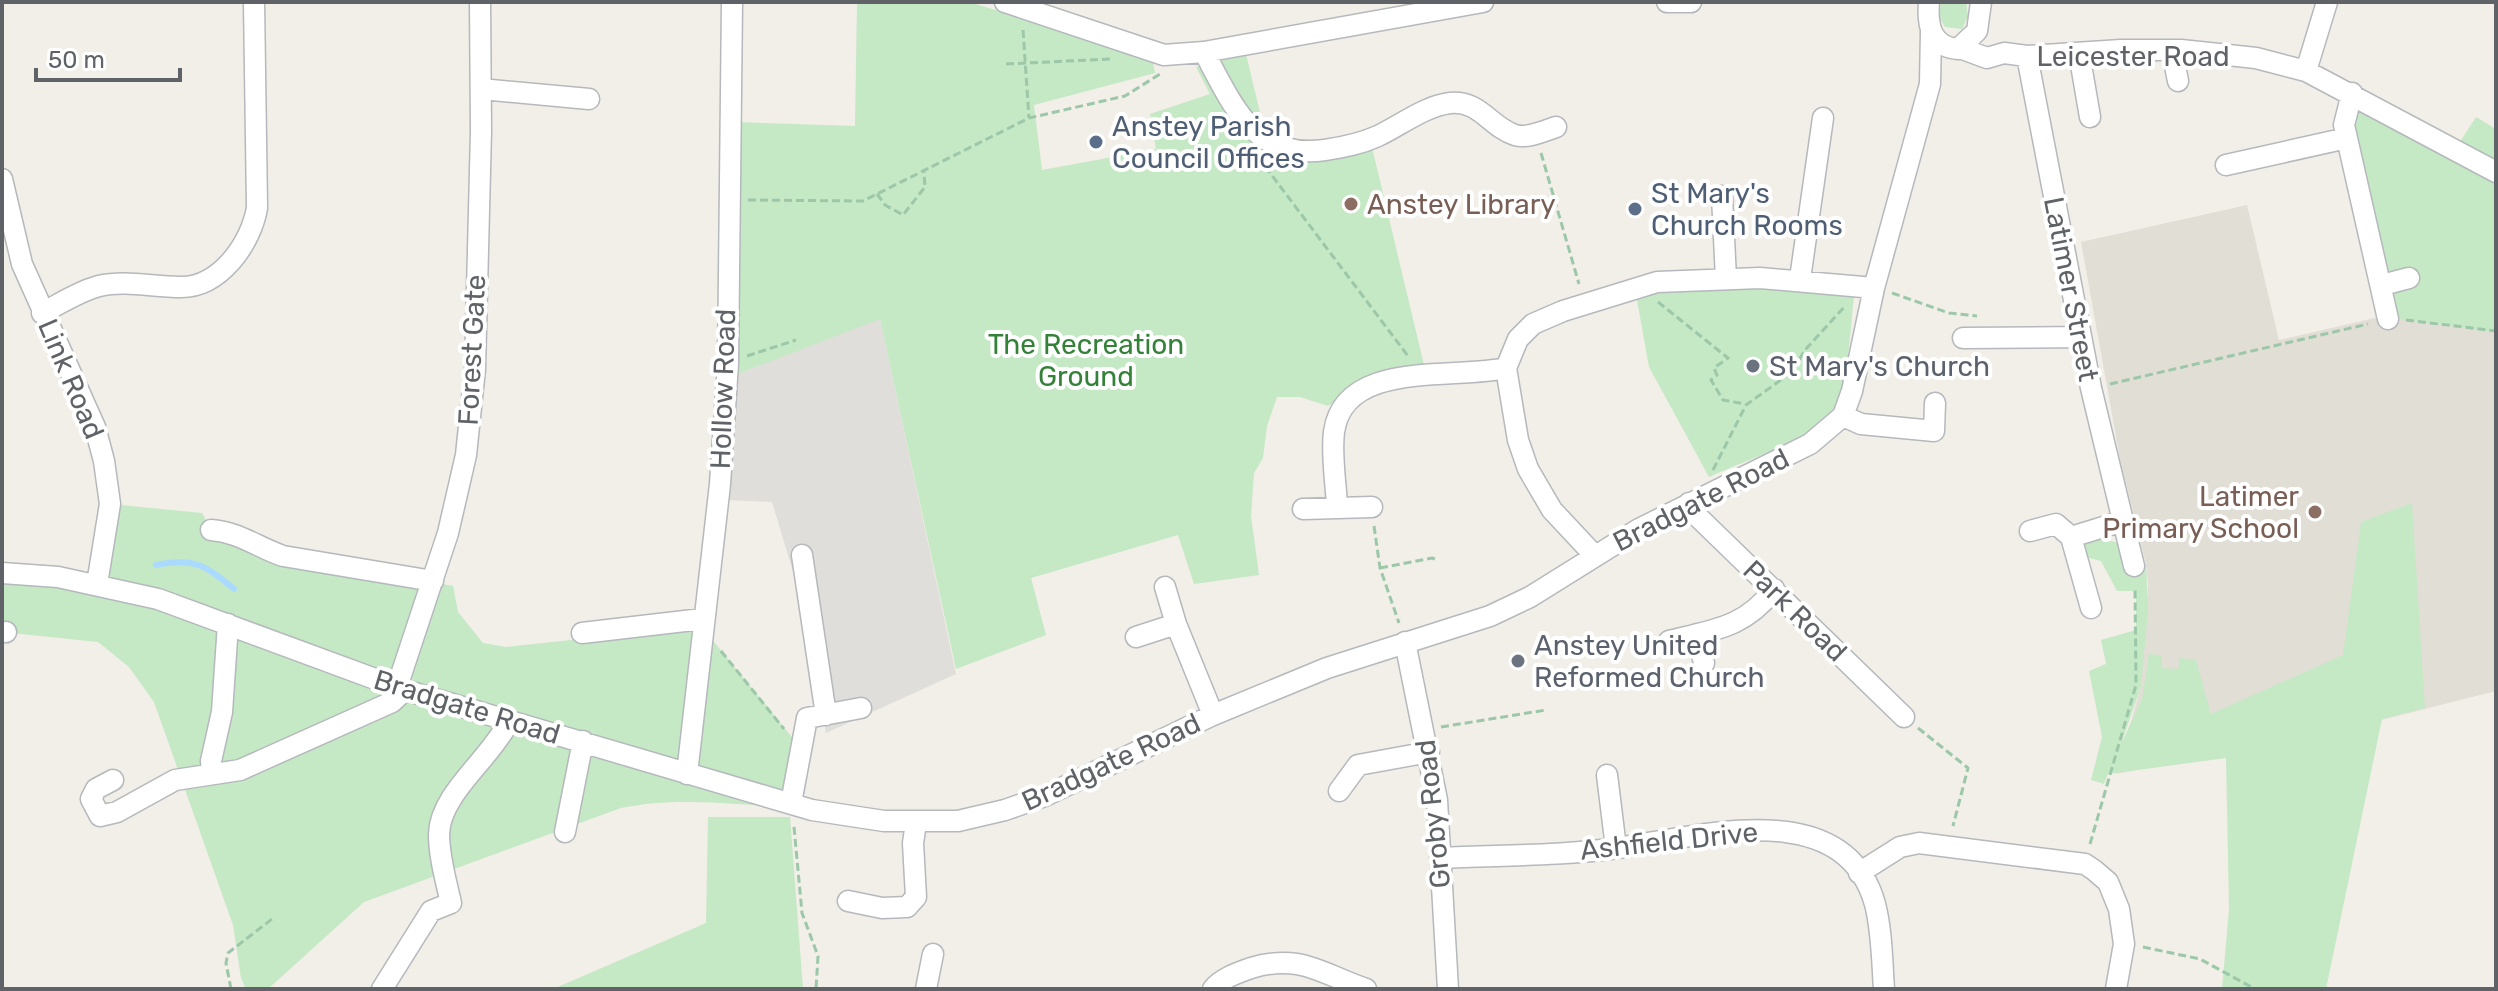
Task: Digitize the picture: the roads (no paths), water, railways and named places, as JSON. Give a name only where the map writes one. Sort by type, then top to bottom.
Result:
[{"type":"street","points":[[42,313],[99,286],[183,287],[195,284],[220,269],[240,250],[254,224],[257,208],[254,2]]},
{"type":"street","name":"Forest Gate","points":[[401,689],[466,455],[475,369],[480,2]]},
{"type":"street","name":"Hollow Road","points":[[687,774],[701,622],[720,484],[728,363],[732,2]]},
{"type":"street","points":[[1005,2],[1164,55],[1199,52],[1483,2]]},
{"type":"street","points":[[1667,2],[1691,2]]},
{"type":"street","points":[[1929,2],[1930,84],[1874,288],[1843,416],[1861,424],[1934,431],[1935,403]]},
{"type":"street","points":[[1930,84],[1959,48],[1972,38],[1979,23],[1981,2]]},
{"type":"street","points":[[2306,71],[2327,2]]},
{"type":"street","name":"Leicester Road","points":[[1979,23],[2004,53]]},
{"type":"street","points":[[1931,31],[1943,46],[1959,48]]},
{"type":"street","name":"Leicester Road","points":[[1959,48],[1987,58],[2004,53],[2027,56],[2172,51],[2256,58],[2306,71],[2494,171]]},
{"type":"street","points":[[2172,51],[2178,81]]},
{"type":"street","points":[[1199,52],[1241,118],[1267,142],[1289,150],[1306,153],[1359,145],[1429,109],[1451,103],[1470,105],[1515,136],[1536,134],[1556,127]]},
{"type":"street","points":[[2079,53],[2090,117]]},
{"type":"street","name":"Latimer Street","points":[[2027,56],[2091,388],[2134,566]]},
{"type":"street","points":[[481,89],[589,99]]},
{"type":"street","points":[[2352,93],[2344,125],[2388,319]]},
{"type":"street","points":[[1800,279],[1823,118]]},
{"type":"street","points":[[2226,165],[2347,138]]},
{"type":"street","name":"Link Road","points":[[2,179],[22,264],[85,403],[104,461],[110,504],[97,584]]},
{"type":"street","points":[[1722,196],[1726,279]]},
{"type":"street","points":[[2382,285],[2409,278]]},
{"type":"street","points":[[1595,556],[1552,510],[1528,469],[1518,440],[1506,368],[1510,351],[1533,324],[1584,303],[1657,282],[1800,279],[1874,288]]},
{"type":"street","points":[[1963,338],[2081,337]]},
{"type":"street","points":[[1337,507],[1334,433],[1345,405],[1369,384],[1506,368]]},
{"type":"street","name":"Bradgate Road","points":[[2,573],[97,584],[158,599],[401,689],[508,723],[583,741],[791,803],[884,821],[958,821],[1005,810],[1045,796],[1213,715],[1327,668],[1490,616],[1530,597],[1696,499],[1810,444],[1843,416]]},
{"type":"street","name":"Park Road","points":[[1696,499],[1694,513],[1904,717]]},
{"type":"street","points":[[1303,509],[1372,507]]},
{"type":"street","points":[[2071,537],[2123,521]]},
{"type":"street","points":[[2030,531],[2056,524],[2071,537],[2091,608]]},
{"type":"street","points":[[211,530],[246,537],[260,558],[433,581]]},
{"type":"street","points":[[802,555],[826,715]]},
{"type":"street","points":[[1165,587],[1176,624],[1213,715]]},
{"type":"street","points":[[1669,641],[1752,616],[1774,589]]},
{"type":"street","points":[[582,633],[701,622]]},
{"type":"street","points":[[212,773],[213,747],[222,712],[228,624]]},
{"type":"street","points":[[1136,637],[1176,624]]},
{"type":"street","points":[[1697,634],[1704,663]]},
{"type":"street","name":"Groby Road","points":[[1405,642],[1429,752],[1441,858],[1448,989]]},
{"type":"street","points":[[113,780],[96,789],[91,799],[100,816],[117,812],[175,780],[240,770],[392,702],[401,689]]},
{"type":"street","points":[[791,803],[807,718],[861,708]]},
{"type":"street","points":[[382,989],[431,911],[451,903],[439,834],[443,816],[464,781],[497,746],[508,723]]},
{"type":"street","points":[[565,832],[583,741]]},
{"type":"street","points":[[1339,791],[1358,765],[1429,752]]},
{"type":"street","points":[[1607,775],[1616,848]]},
{"type":"street","points":[[848,901],[882,908],[907,907],[916,897],[913,843],[916,823]]},
{"type":"street","name":"Ashfield Drive","points":[[1441,858],[1616,848],[1739,829],[1783,832],[1830,845],[1846,856],[1875,903],[1884,989]]},
{"type":"street","points":[[1859,873],[1900,847],[1919,843],[2085,864],[2108,882],[2119,909],[2124,944],[2116,989]]},
{"type":"street","points":[[907,975],[927,985],[933,954]]},
{"type":"street","points":[[1213,989],[1242,971],[1272,962],[1299,963],[1366,989]]},
{"type":"waterway","points":[[156,565],[180,562],[198,565],[234,589]]},
{"type":"place","name":"Anstey Parish Council Offices","points":[[1096,142]]},
{"type":"place","name":"Anstey Library","points":[[1351,204]]},
{"type":"place","name":"St Mary's Church Rooms","points":[[1635,209]]},
{"type":"place","name":"St Mary's Church","points":[[1753,366]]},
{"type":"place","name":"Latimer Primary School","points":[[2315,512]]},
{"type":"place","name":"Anstey United Reformed Church","points":[[1518,661]]},
{"type":"park label","name":"The Recreation Ground","points":[[1086,360]]}]
